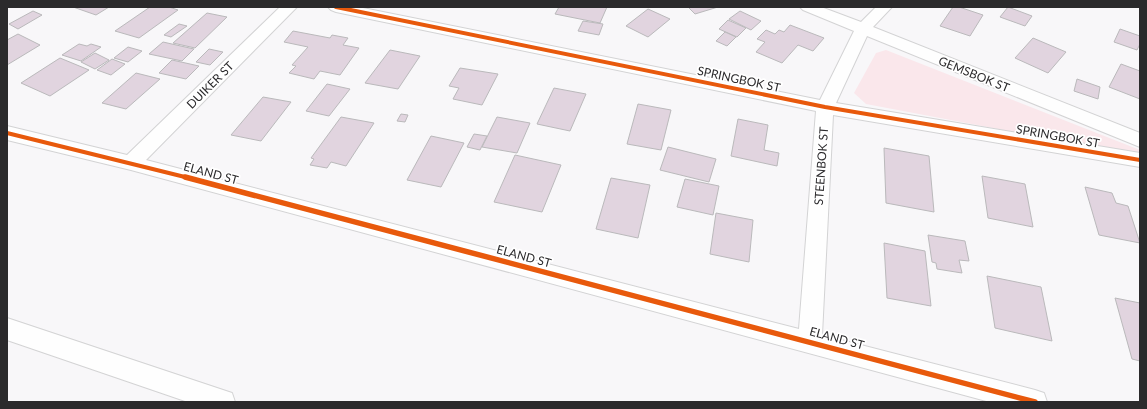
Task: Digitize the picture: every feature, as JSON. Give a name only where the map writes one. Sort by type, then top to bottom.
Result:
[{"type":"street","name":"DUIKER ST","points":[[131,163],[289,7]]},
{"type":"street","name":"SPRINGBOK ST","points":[[336,7],[825,107],[1140,160]]},
{"type":"street","points":[[406,21],[417,7]]},
{"type":"street","name":"GEMSBOK ST","points":[[808,7],[1140,140]]},
{"type":"street","name":"STEENBOK ST","points":[[810,341],[825,107],[863,29],[884,7]]},
{"type":"street","name":"ELAND ST","points":[[7,133],[131,163],[810,341],[1035,402]]},
{"type":"street","points":[[7,329],[223,402]]},
{"type":"shaded area","points":[[886,50],[1140,150],[1140,156],[866,104],[854,93],[876,53]]},
{"type":"building","points":[[73,7],[109,7],[96,15]]},
{"type":"building","points":[[150,7],[169,7],[178,10],[139,38],[115,31]]},
{"type":"building","points":[[559,7],[607,7],[600,23],[555,14]]},
{"type":"building","points":[[688,7],[718,7],[695,14]]},
{"type":"building","points":[[953,7],[959,7],[983,15],[970,36],[940,26]]},
{"type":"building","points":[[1008,7],[1032,16],[1025,26],[1000,17]]},
{"type":"building","points":[[648,9],[670,19],[648,37],[626,26]]},
{"type":"building","points":[[33,11],[42,15],[18,29],[9,24]]},
{"type":"building","points":[[740,11],[761,21],[751,30],[729,19]]},
{"type":"building","points":[[207,13],[227,17],[195,48],[173,43]]},
{"type":"building","points":[[728,20],[746,28],[737,37],[719,29]]},
{"type":"building","points":[[583,21],[603,24],[599,35],[578,31]]},
{"type":"building","points":[[179,24],[187,26],[171,37],[164,35]]},
{"type":"building","points":[[790,25],[824,38],[813,51],[798,45],[782,63],[756,52],[765,42],[757,39],[766,30],[775,34],[779,30],[784,32]]},
{"type":"building","points":[[1120,29],[1140,36],[1140,44],[1137,50],[1114,42]]},
{"type":"building","points":[[293,31],[330,38],[332,35],[348,38],[343,45],[359,48],[340,75],[320,71],[314,79],[289,73],[296,66],[292,65],[308,47],[284,42]]},
{"type":"building","points":[[725,32],[736,37],[727,46],[716,41]]},
{"type":"building","points":[[18,34],[40,45],[7,65],[7,40]]},
{"type":"building","points":[[1033,38],[1066,52],[1048,73],[1015,58]]},
{"type":"building","points":[[163,42],[194,49],[182,61],[149,54]]},
{"type":"building","points":[[79,44],[87,46],[91,44],[101,47],[81,61],[62,55]]},
{"type":"building","points":[[128,47],[142,51],[128,62],[114,58]]},
{"type":"building","points":[[209,49],[223,52],[210,65],[196,62]]},
{"type":"building","points":[[390,50],[420,56],[398,89],[365,83]]},
{"type":"building","points":[[95,53],[109,60],[95,69],[81,62]]},
{"type":"building","points":[[60,58],[89,70],[50,96],[21,83]]},
{"type":"building","points":[[112,59],[125,64],[111,75],[97,70]]},
{"type":"building","points":[[172,60],[199,66],[186,79],[159,73]]},
{"type":"building","points":[[1121,64],[1140,71],[1140,99],[1109,87]]},
{"type":"building","points":[[460,68],[498,74],[482,105],[453,99],[459,88],[449,86]]},
{"type":"building","points":[[136,73],[160,79],[126,109],[102,103]]},
{"type":"building","points":[[1077,79],[1100,87],[1098,99],[1074,91]]},
{"type":"building","points":[[327,84],[350,89],[329,116],[306,111]]},
{"type":"building","points":[[554,88],[586,94],[570,131],[537,124]]},
{"type":"building","points":[[263,97],[291,102],[261,141],[231,135]]},
{"type":"building","points":[[638,104],[671,110],[661,150],[627,144]]},
{"type":"building","points":[[401,114],[408,115],[405,122],[397,121]]},
{"type":"building","points":[[341,117],[374,123],[346,166],[331,162],[327,168],[310,165],[314,159],[311,158]]},
{"type":"building","points":[[497,117],[530,123],[517,153],[482,147]]},
{"type":"building","points":[[738,119],[768,125],[764,150],[779,153],[777,166],[731,156]]},
{"type":"building","points":[[474,134],[487,136],[480,150],[467,147]]},
{"type":"building","points":[[431,136],[464,143],[441,187],[407,180]]},
{"type":"building","points":[[668,147],[716,159],[709,182],[660,170]]},
{"type":"building","points":[[884,148],[929,156],[934,212],[886,203]]},
{"type":"building","points":[[515,155],[561,165],[542,212],[494,202]]},
{"type":"building","points":[[982,176],[1025,184],[1033,227],[988,218]]},
{"type":"building","points":[[611,178],[650,185],[638,238],[596,229]]},
{"type":"building","points":[[685,179],[719,186],[713,215],[677,207]]},
{"type":"building","points":[[1085,187],[1112,193],[1116,203],[1128,206],[1140,243],[1099,235]]},
{"type":"building","points":[[716,213],[753,220],[749,262],[710,254]]},
{"type":"building","points":[[928,235],[965,241],[969,261],[959,260],[962,273],[937,269],[936,263],[932,262]]},
{"type":"building","points":[[884,243],[925,251],[931,306],[887,298]]},
{"type":"building","points":[[987,276],[1041,287],[1052,341],[995,328]]},
{"type":"building","points":[[1115,298],[1140,303],[1140,361],[1132,359]]},
{"type":"cycle path","points":[[336,7],[825,107],[1140,160]]},
{"type":"cycle path","points":[[7,133],[131,163],[1035,402]]}]
